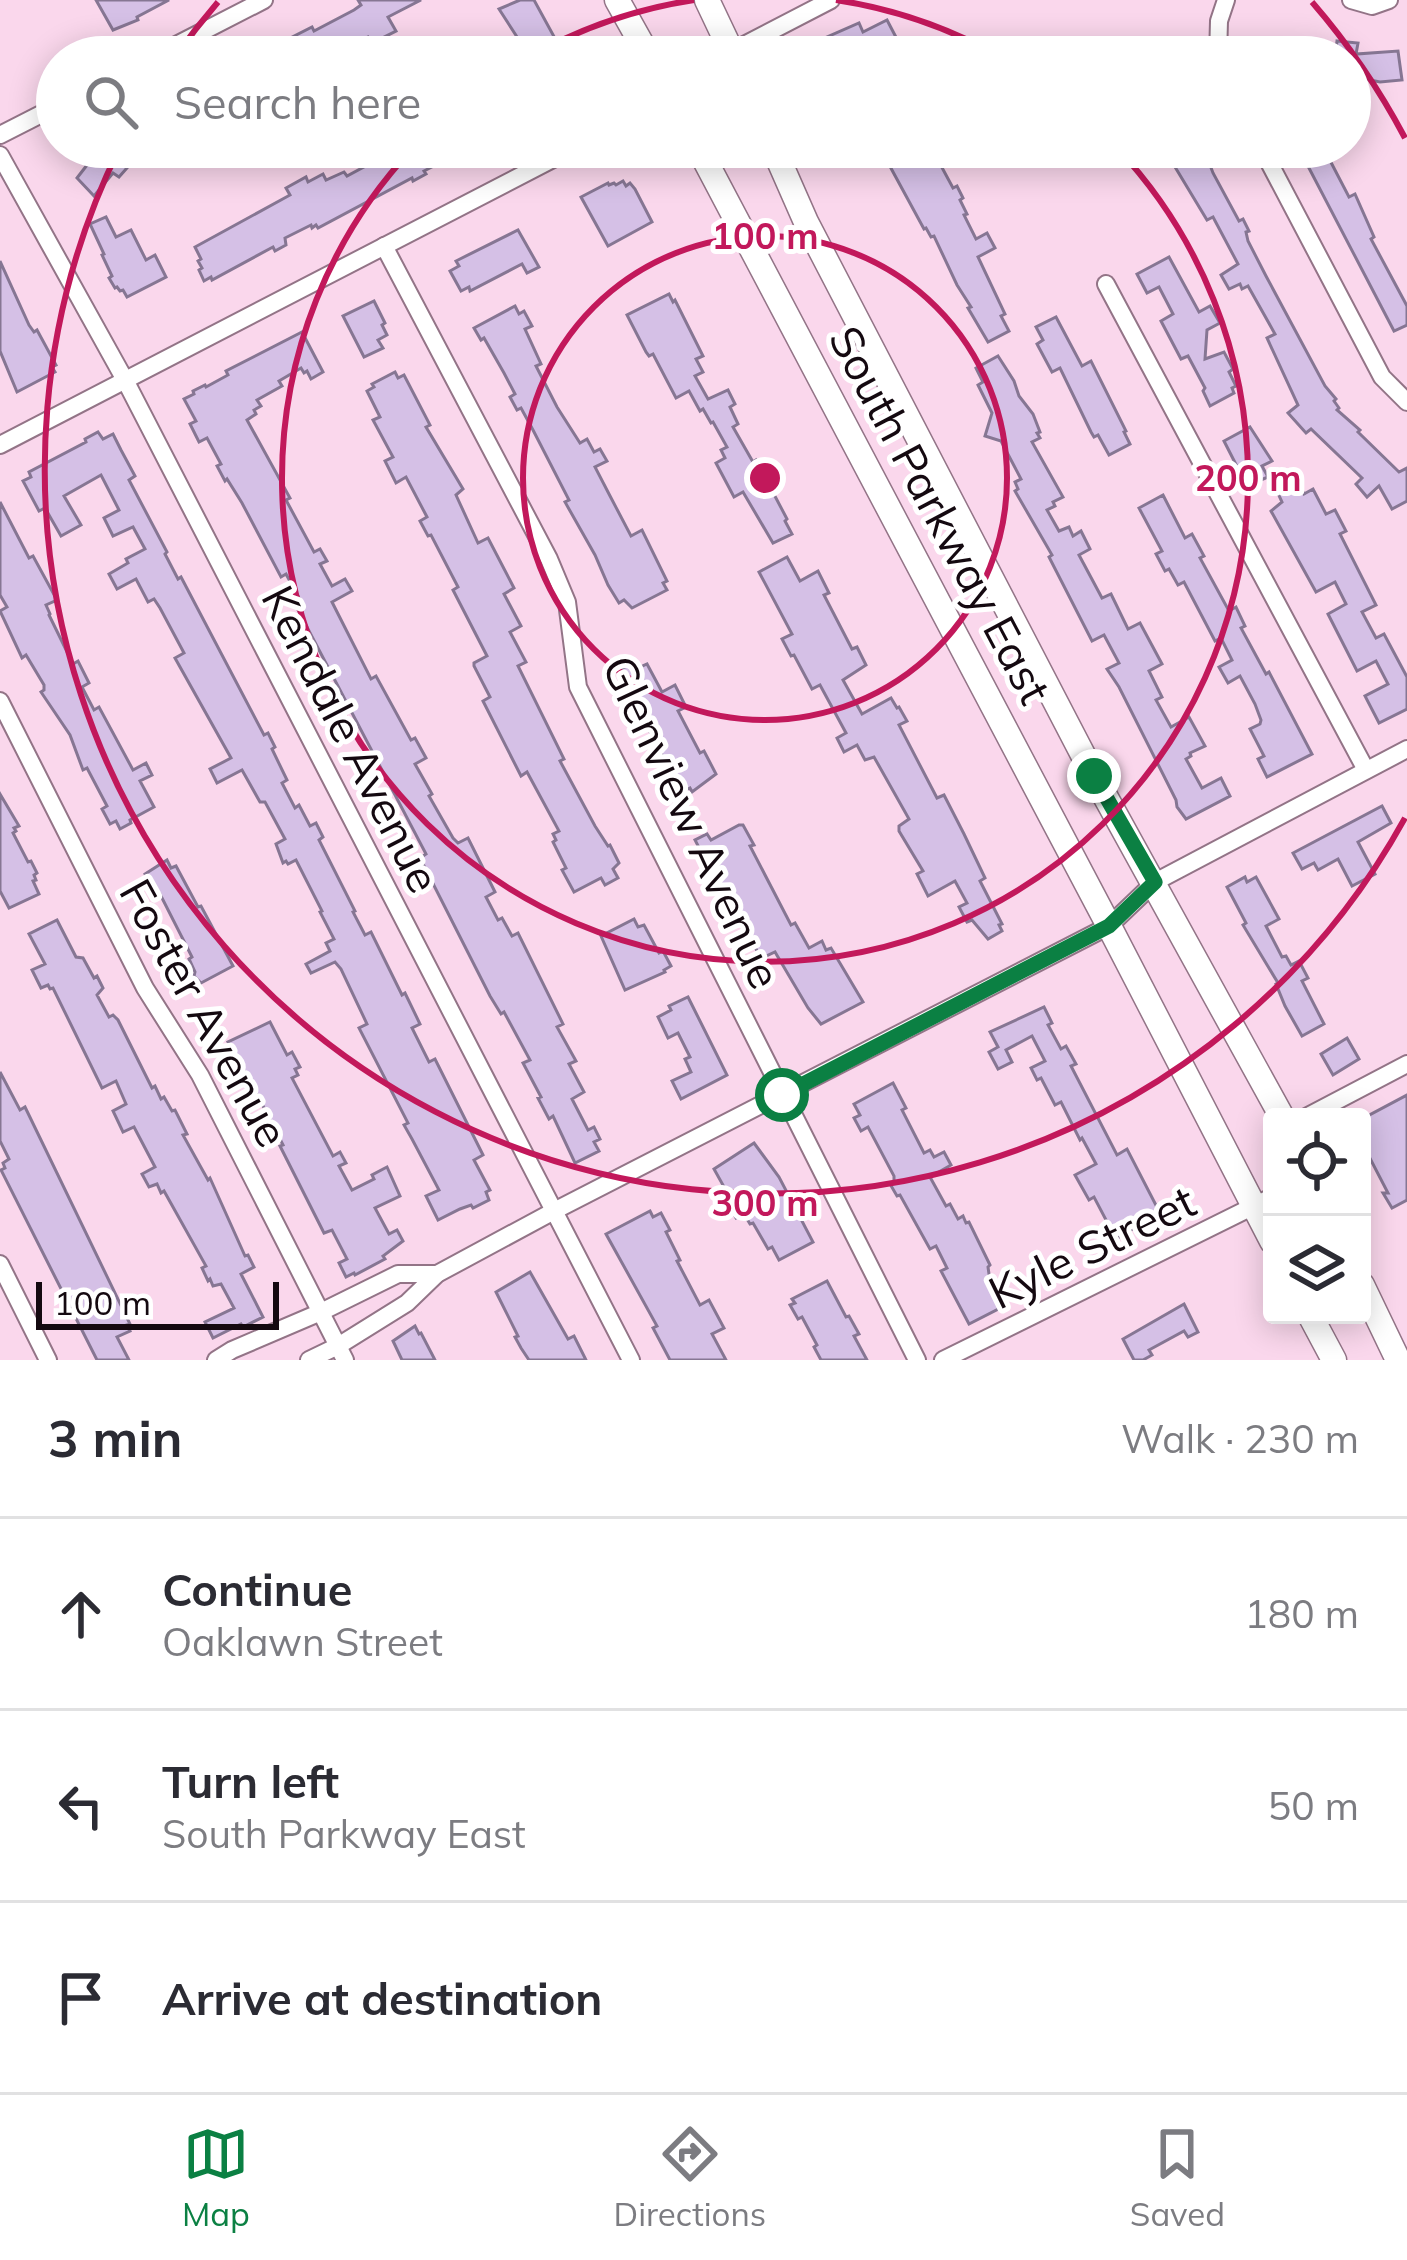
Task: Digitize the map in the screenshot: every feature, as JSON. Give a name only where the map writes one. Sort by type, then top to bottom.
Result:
[{"type":"main road","points":[[617,0],[637,36]]},
{"type":"main road","points":[[707,0],[721,36]]},
{"type":"main road","name":"South Parkway East","points":[[709,168],[1109,926],[1263,1202]]},
{"type":"main road","name":"South Parkway East","points":[[782,168],[1094,776],[1277,1108]]},
{"type":"main road","points":[[1371,1304],[1398,1360]]},
{"type":"main road","points":[[1315,1324],[1334,1360]]},
{"type":"street","points":[[194,36],[264,0]]},
{"type":"street","points":[[764,36],[831,0]]},
{"type":"street","points":[[1219,36],[1226,0]]},
{"type":"street","points":[[1351,0],[1372,6],[1389,0]]},
{"type":"street","points":[[0,136],[36,117]]},
{"type":"street","name":"Kendale Avenue","points":[[0,155],[125,380],[631,1360]]},
{"type":"street","points":[[0,445],[535,168]]},
{"type":"street","points":[[1272,168],[1382,376],[1407,402]]},
{"type":"street","name":"Glenview Avenue","points":[[384,246],[548,559],[566,602],[578,686],[917,1360]]},
{"type":"street","points":[[1106,284],[1366,770]]},
{"type":"street","name":"Foster Avenue","points":[[0,701],[145,988],[200,1076],[341,1353]]},
{"type":"street","points":[[310,1360],[341,1353],[407,1304],[437,1274],[1109,926],[1155,882],[1407,749]]},
{"type":"street","points":[[1323,1108],[1407,1064]]},
{"type":"street","name":"Kyle Street","points":[[943,1360],[1263,1202]]},
{"type":"street","points":[[0,1264],[48,1360]]},
{"type":"street","points":[[215,1360],[398,1274],[437,1274]]},
{"type":"building","points":[[96,0],[169,0],[113,30]]},
{"type":"building","points":[[358,0],[421,0],[388,17],[396,31],[386,36],[294,36],[312,27],[314,31],[361,5]]},
{"type":"building","points":[[534,0],[554,36],[516,36],[499,9]]},
{"type":"building","points":[[887,20],[895,36],[829,36],[859,23],[863,32]]},
{"type":"building","points":[[1398,51],[1402,80],[1371,80],[1371,53]]},
{"type":"building","points":[[85,168],[127,168],[119,177],[113,173],[94,196],[77,178]]},
{"type":"building","points":[[362,168],[430,168],[318,228],[311,225],[285,238],[286,245],[275,251],[273,247],[204,281],[195,247],[290,195],[286,188],[306,177],[308,182],[323,174],[326,180],[344,172],[347,176]]},
{"type":"building","points":[[891,168],[942,168],[953,188],[957,186],[976,239],[987,233],[995,248],[978,257],[1009,331],[988,342],[934,236],[924,229]]},
{"type":"building","points":[[1176,168],[1211,168],[1239,221],[1243,219],[1248,241],[1336,399],[1337,410],[1399,472],[1407,468],[1407,501],[1392,509],[1379,486],[1367,497],[1356,484],[1362,478],[1288,413],[1298,405],[1267,338],[1275,334],[1248,286],[1229,289],[1221,275],[1238,264],[1213,217],[1207,220]]},
{"type":"building","points":[[1309,168],[1334,168],[1349,197],[1355,194],[1371,239],[1407,306],[1407,325],[1394,331]]},
{"type":"building","points":[[623,181],[635,189],[652,222],[608,246],[581,197]]},
{"type":"building","points":[[106,217],[116,237],[131,230],[146,260],[155,255],[166,277],[127,297],[115,288],[90,224]]},
{"type":"building","points":[[518,230],[539,267],[527,273],[522,264],[470,291],[469,287],[461,291],[450,271],[459,266],[456,261]]},
{"type":"building","points":[[1169,257],[1199,312],[1210,306],[1220,323],[1207,330],[1205,359],[1224,352],[1233,369],[1229,372],[1234,393],[1210,406],[1188,356],[1181,359],[1161,321],[1173,314],[1159,287],[1147,293],[1137,274]]},
{"type":"building","points":[[0,261],[29,325],[37,330],[56,365],[52,367],[55,372],[17,392],[0,351]]},
{"type":"building","points":[[669,294],[703,356],[696,359],[703,372],[695,376],[708,399],[728,390],[738,424],[733,427],[787,519],[792,534],[773,543],[743,492],[734,497],[716,463],[725,458],[721,450],[727,447],[713,422],[689,391],[676,398],[627,315]]},
{"type":"building","points":[[374,301],[387,335],[378,340],[383,348],[364,357],[343,316]]},
{"type":"building","points":[[515,306],[519,314],[524,311],[532,326],[525,329],[541,364],[536,366],[557,407],[580,443],[587,439],[594,452],[600,449],[607,461],[595,467],[631,536],[642,530],[667,581],[663,583],[667,590],[632,608],[624,600],[619,603],[608,585],[533,430],[510,397],[515,394],[474,328]]},
{"type":"building","points":[[1056,317],[1082,366],[1091,361],[1126,431],[1130,444],[1109,455],[1098,435],[1091,432],[1060,368],[1052,372],[1037,344],[1043,340],[1036,327]]},
{"type":"building","points":[[302,332],[323,372],[311,379],[301,368],[279,381],[282,386],[257,400],[261,406],[247,420],[314,552],[320,549],[327,561],[320,564],[332,586],[345,579],[352,591],[332,602],[371,679],[376,676],[426,758],[415,764],[429,796],[453,838],[458,843],[468,838],[495,892],[486,897],[512,936],[518,933],[563,1024],[557,1027],[576,1061],[569,1064],[584,1092],[572,1099],[588,1130],[594,1127],[600,1139],[594,1142],[599,1151],[575,1163],[553,1116],[549,1119],[538,1098],[523,1063],[530,1060],[490,996],[420,858],[426,854],[297,608],[298,596],[286,574],[281,577],[225,481],[207,438],[199,442],[190,424],[196,421],[184,399],[193,391]]},
{"type":"building","points":[[998,356],[1033,414],[1040,438],[1032,442],[1063,497],[1047,510],[1059,531],[1069,527],[1073,536],[1081,531],[1090,549],[1079,555],[1102,598],[1111,594],[1128,629],[1140,623],[1162,664],[1149,671],[1162,697],[1156,700],[1171,727],[1189,717],[1205,746],[1186,759],[1202,788],[1221,778],[1230,796],[1186,819],[1107,669],[1119,663],[1104,635],[1092,641],[1052,555],[1015,491],[1015,482],[1021,479],[1001,441],[985,436],[992,413],[978,385],[983,382],[976,368]]},
{"type":"building","points":[[395,372],[398,378],[404,375],[430,425],[426,427],[463,489],[456,495],[478,543],[488,538],[514,588],[504,594],[521,626],[510,632],[526,662],[518,666],[564,759],[560,761],[619,863],[613,869],[618,878],[605,885],[601,878],[574,892],[553,842],[553,834],[559,831],[527,772],[521,776],[483,701],[490,697],[474,663],[487,656],[453,590],[458,587],[420,521],[427,517],[406,477],[396,483],[385,461],[393,457],[373,420],[380,417],[367,391]]},
{"type":"building","points":[[1250,427],[1272,461],[1262,466],[1268,477],[1247,486],[1224,441]]},
{"type":"building","points":[[98,432],[103,439],[113,434],[135,476],[129,480],[165,554],[264,735],[268,733],[275,747],[287,780],[282,783],[295,808],[299,805],[310,826],[316,823],[323,837],[319,840],[353,912],[365,935],[371,932],[420,1024],[412,1028],[429,1062],[435,1059],[483,1155],[474,1160],[490,1190],[486,1192],[489,1200],[473,1208],[438,1220],[426,1196],[439,1190],[359,1028],[367,1024],[341,969],[335,962],[311,973],[306,964],[330,951],[326,943],[334,939],[296,860],[283,863],[276,844],[285,839],[242,770],[217,783],[210,769],[231,758],[175,658],[184,653],[160,608],[154,599],[148,602],[136,579],[117,589],[109,574],[145,549],[133,527],[113,536],[104,518],[119,510],[101,475],[64,496],[81,525],[61,536],[45,508],[39,511],[23,481],[31,477],[29,472]]},
{"type":"building","points":[[1296,478],[1304,494],[1313,489],[1326,514],[1335,510],[1346,531],[1340,534],[1376,605],[1362,612],[1376,638],[1384,634],[1407,677],[1407,709],[1379,723],[1365,696],[1388,684],[1376,661],[1357,671],[1328,614],[1346,604],[1335,582],[1316,592],[1271,511],[1282,502],[1276,489]]},
{"type":"building","points":[[1163,495],[1185,538],[1192,534],[1229,611],[1236,607],[1245,626],[1241,628],[1312,754],[1267,777],[1258,759],[1264,756],[1250,729],[1261,720],[1255,704],[1240,676],[1228,683],[1219,667],[1232,660],[1221,638],[1215,641],[1184,582],[1178,585],[1169,569],[1165,571],[1156,554],[1162,551],[1139,508]]},
{"type":"building","points":[[0,502],[57,600],[46,605],[49,615],[73,664],[78,661],[89,683],[82,687],[94,710],[99,707],[133,770],[146,763],[152,775],[140,781],[154,807],[120,829],[116,821],[110,824],[102,809],[107,806],[87,768],[83,770],[70,735],[41,692],[44,685],[26,655],[22,658],[0,611],[7,607],[0,595]]},
{"type":"building","points":[[787,557],[800,581],[818,571],[829,593],[824,595],[852,649],[857,647],[866,665],[843,680],[862,714],[891,698],[907,721],[899,725],[937,798],[944,795],[985,878],[980,881],[1002,924],[1002,931],[988,939],[972,920],[967,922],[959,907],[967,903],[955,881],[928,896],[917,874],[923,871],[899,831],[909,819],[874,757],[865,760],[857,745],[844,752],[837,738],[846,733],[820,685],[812,689],[782,639],[792,634],[759,572]]},
{"type":"building","points":[[635,662],[638,668],[647,664],[662,692],[675,685],[686,707],[678,711],[716,774],[692,792],[690,788],[680,793],[675,783],[669,787],[661,772],[669,768],[648,728],[642,731],[634,715],[639,713],[617,671]]},
{"type":"building","points":[[0,794],[19,826],[13,833],[37,873],[33,881],[39,894],[9,908],[0,891]]},
{"type":"building","points":[[1382,806],[1391,823],[1358,842],[1375,874],[1352,886],[1338,859],[1318,870],[1314,863],[1302,869],[1293,853]]},
{"type":"building","points":[[739,825],[754,845],[750,846],[791,925],[795,923],[809,948],[822,941],[826,950],[831,948],[863,1002],[821,1024],[775,952],[764,957],[758,953],[695,840],[707,834],[711,840]]},
{"type":"building","points":[[167,860],[171,868],[176,866],[201,906],[233,966],[201,983],[160,894],[156,896],[145,874]]},
{"type":"building","points":[[1245,877],[1247,882],[1256,877],[1279,919],[1266,926],[1282,957],[1291,965],[1299,961],[1308,978],[1302,981],[1324,1024],[1302,1036],[1227,887]]},
{"type":"building","points":[[634,919],[638,927],[644,925],[671,966],[625,990],[601,936]]},
{"type":"building","points":[[57,920],[76,957],[83,958],[97,976],[103,988],[97,995],[109,1017],[118,1020],[152,1088],[175,1110],[187,1134],[183,1135],[254,1267],[241,1274],[263,1317],[243,1327],[213,1338],[205,1322],[234,1308],[221,1284],[213,1286],[208,1281],[202,1268],[206,1266],[164,1191],[157,1184],[149,1187],[142,1174],[155,1167],[134,1127],[123,1132],[113,1111],[126,1104],[116,1081],[102,1088],[53,988],[41,988],[32,970],[45,964],[29,934]]},
{"type":"building","points":[[688,997],[727,1075],[681,1099],[672,1081],[691,1072],[685,1059],[690,1057],[678,1033],[668,1038],[658,1017]]},
{"type":"building","points":[[1044,1007],[1052,1023],[1048,1025],[1076,1064],[1071,1066],[1117,1155],[1127,1149],[1160,1213],[1116,1239],[1094,1197],[1089,1200],[1075,1175],[1096,1164],[1061,1102],[1055,1105],[1031,1068],[1045,1061],[1032,1036],[1006,1050],[1012,1062],[998,1069],[989,1052],[998,1047],[990,1032]]},
{"type":"building","points":[[270,1022],[287,1055],[292,1052],[300,1067],[292,1078],[333,1156],[340,1152],[346,1163],[339,1166],[352,1190],[387,1167],[400,1196],[375,1208],[389,1234],[397,1230],[403,1241],[385,1259],[355,1275],[346,1277],[339,1263],[347,1259],[332,1230],[324,1233],[228,1042]]},
{"type":"building","points":[[1347,1038],[1359,1059],[1333,1075],[1321,1054]]},
{"type":"building","points":[[0,1072],[20,1110],[25,1107],[130,1324],[130,1331],[117,1337],[129,1360],[97,1360],[1,1170],[9,1159],[0,1141]]},
{"type":"building","points":[[893,1083],[924,1153],[930,1150],[934,1157],[944,1152],[951,1165],[930,1177],[946,1206],[950,1204],[958,1219],[963,1216],[969,1222],[1006,1305],[969,1324],[941,1271],[947,1268],[936,1246],[930,1249],[890,1184],[894,1176],[868,1127],[861,1131],[854,1118],[860,1115],[854,1104]]},
{"type":"building","points":[[1407,1095],[1407,1200],[1392,1208],[1371,1160],[1371,1114]]},
{"type":"building","points":[[754,1143],[779,1177],[813,1242],[779,1260],[744,1214],[736,1218],[714,1169]]},
{"type":"building","points":[[650,1211],[653,1217],[661,1213],[677,1261],[700,1305],[709,1300],[724,1328],[712,1334],[726,1360],[670,1360],[653,1328],[657,1326],[606,1234]]},
{"type":"building","points":[[530,1272],[568,1339],[574,1336],[586,1360],[529,1360],[521,1348],[496,1292]]},
{"type":"building","points":[[827,1281],[859,1334],[854,1336],[867,1360],[821,1360],[802,1317],[798,1319],[790,1305],[795,1303],[792,1299]]},
{"type":"building","points":[[1184,1304],[1198,1332],[1188,1337],[1184,1331],[1149,1350],[1152,1355],[1134,1360],[1123,1339]]},
{"type":"building","points":[[415,1326],[435,1360],[402,1360],[393,1341]]},
{"type":"route","points":[[782,1095],[1109,926],[1155,882],[1094,776]]}]
